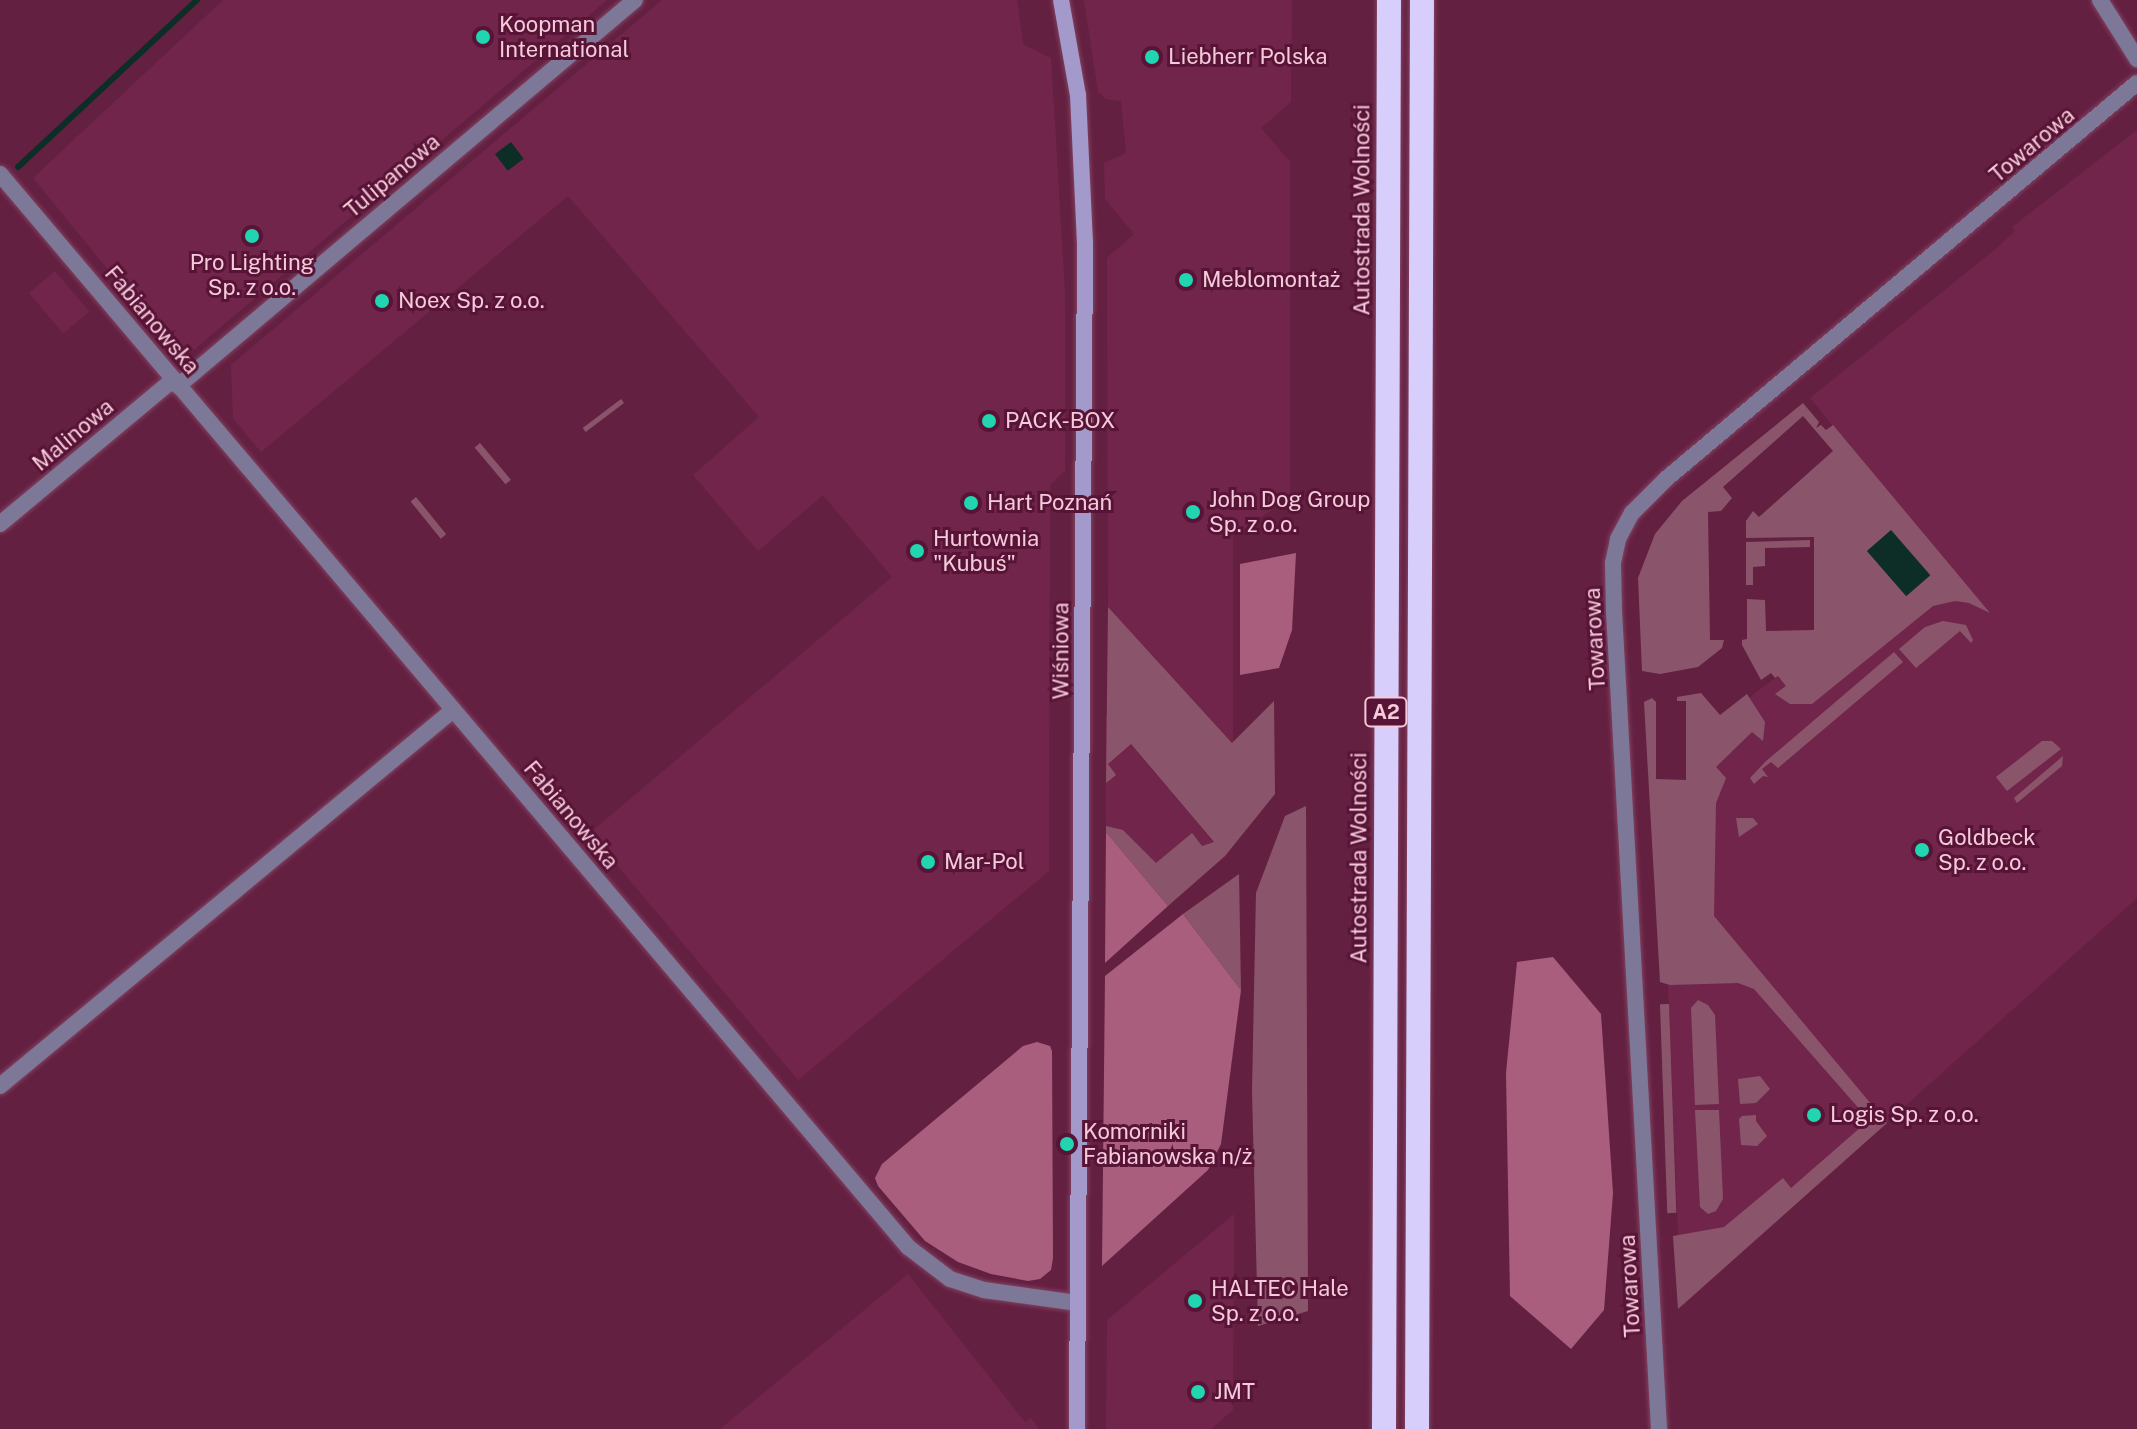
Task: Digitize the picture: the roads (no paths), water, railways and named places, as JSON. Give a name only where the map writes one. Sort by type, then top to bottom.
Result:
[{"type":"highway","name":"Autostrada Wolności","points":[[1384,1429],[1389,0]]},
{"type":"highway","name":"A2","points":[[1417,1429],[1422,0]]},
{"type":"street","name":"Tulipanowa","points":[[176,383],[635,0]]},
{"type":"street","name":"Wiśniowa","points":[[1061,0],[1078,95],[1085,243],[1078,1303]]},
{"type":"street","points":[[2100,0],[2137,59]]},
{"type":"street","name":"Towarowa","points":[[1659,1429],[1614,612],[1613,563],[1618,539],[1632,513],[1666,479],[2137,83]]},
{"type":"street","name":"Fabianowska","points":[[0,174],[908,1247],[950,1279],[984,1290],[1078,1303]]},
{"type":"street","name":"Malinowa","points":[[0,524],[176,383]]},
{"type":"street","points":[[0,1086],[453,710]]},
{"type":"street","points":[[1077,1429],[1078,1303]]},
{"type":"waterway","points":[[18,167],[197,0]]},
{"type":"place","name":"Koopman International","points":[[483,37]]},
{"type":"place","name":"Liebherr Polska","points":[[1152,57]]},
{"type":"place","name":"Pro Lighting Sp. z o.o.","points":[[252,236]]},
{"type":"place","name":"Meblomontaż","points":[[1186,280]]},
{"type":"place","name":"Noex Sp. z o.o.","points":[[382,301]]},
{"type":"place","name":"PACK-BOX","points":[[989,421]]},
{"type":"place","name":"Hart Poznań","points":[[971,503]]},
{"type":"place","name":"John Dog Group Sp. z o.o.","points":[[1193,512]]},
{"type":"place","name":"Hurtownia \"Kubuś\"","points":[[917,551]]},
{"type":"place","name":"Goldbeck Sp. z o.o.","points":[[1922,850]]},
{"type":"place","name":"Mar-Pol","points":[[928,862]]},
{"type":"place","name":"Logis Sp. z o.o.","points":[[1814,1115]]},
{"type":"place","name":"Komorniki Fabianowska n/ż","points":[[1067,1144]]},
{"type":"place","name":"HALTEC Hale Sp. z o.o.","points":[[1195,1301]]},
{"type":"place","name":"JMT","points":[[1198,1392]]}]
